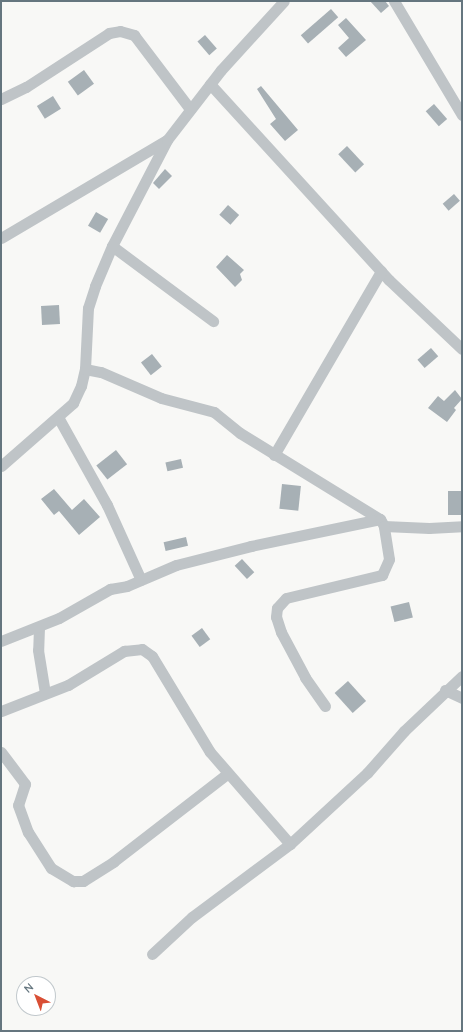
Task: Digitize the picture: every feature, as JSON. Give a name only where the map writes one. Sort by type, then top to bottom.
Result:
[{"type":"street","points":[[1,466],[73,403],[81,386],[85,369],[88,308],[112,246],[167,140],[210,84],[284,1]]},
{"type":"street","points":[[394,1],[462,115]]},
{"type":"street","points":[[1,99],[26,87],[109,33],[120,31],[134,35],[190,109]]},
{"type":"street","points":[[210,84],[381,271],[462,349]]},
{"type":"street","points":[[1,238],[167,140]]},
{"type":"street","points":[[112,246],[214,321]]},
{"type":"street","points":[[274,455],[381,271]]},
{"type":"street","points":[[85,369],[100,372],[161,398],[214,412],[274,455],[382,522],[389,559],[382,575],[293,596],[282,601],[276,608],[276,616],[281,632],[305,677],[325,706]]},
{"type":"street","points":[[58,417],[107,505],[141,580]]},
{"type":"street","points":[[1,641],[39,627],[75,610],[100,593],[141,580],[176,565],[303,534],[382,522],[429,528],[462,526]]},
{"type":"street","points":[[39,627],[38,650],[45,693]]},
{"type":"street","points":[[1,711],[68,685],[124,651],[142,649],[152,656],[195,730],[228,773],[290,844]]},
{"type":"street","points":[[152,954],[192,917],[290,844],[367,773],[445,690],[462,676]]},
{"type":"street","points":[[445,690],[462,698]]},
{"type":"street","points":[[2,753],[25,784],[18,805],[28,832],[51,868],[73,881],[83,881],[113,862],[228,773]]},
{"type":"building","points":[[370,1],[385,1],[389,6],[381,13]]},
{"type":"building","points":[[331,9],[338,17],[308,44],[301,35]]},
{"type":"building","points":[[346,18],[366,40],[346,57],[338,48],[349,38],[338,25]]},
{"type":"building","points":[[205,35],[217,49],[209,55],[197,42]]},
{"type":"building","points":[[84,70],[94,84],[78,96],[68,82]]},
{"type":"building","points":[[261,86],[298,130],[285,141],[270,124],[276,119],[257,89]]},
{"type":"building","points":[[53,96],[61,109],[45,119],[37,106]]},
{"type":"building","points":[[434,104],[447,119],[439,126],[426,111]]},
{"type":"building","points":[[347,146],[364,164],[355,172],[338,154]]},
{"type":"building","points":[[165,169],[172,176],[159,189],[153,183]]},
{"type":"building","points":[[454,194],[460,201],[449,211],[443,204]]},
{"type":"building","points":[[228,205],[239,215],[230,225],[219,215]]},
{"type":"building","points":[[96,212],[108,219],[100,233],[88,226]]},
{"type":"building","points":[[227,255],[244,270],[240,274],[242,280],[235,287],[216,267]]},
{"type":"building","points":[[59,305],[60,324],[42,325],[41,306]]},
{"type":"building","points":[[431,348],[438,356],[425,368],[417,360]]},
{"type":"building","points":[[152,354],[162,367],[151,375],[141,363]]},
{"type":"building","points":[[455,390],[462,399],[454,408],[456,410],[447,422],[428,408],[438,396],[444,401]]},
{"type":"building","points":[[116,450],[127,464],[107,480],[96,465]]},
{"type":"building","points":[[181,459],[183,468],[167,471],[165,463]]},
{"type":"building","points":[[282,484],[301,486],[298,511],[279,509]]},
{"type":"building","points":[[54,489],[72,510],[84,499],[100,517],[79,535],[59,511],[54,515],[41,499]]},
{"type":"building","points":[[448,491],[462,491],[462,515],[448,515]]},
{"type":"building","points":[[186,537],[188,546],[166,551],[164,542]]},
{"type":"building","points":[[242,559],[254,572],[247,579],[235,566]]},
{"type":"building","points":[[409,602],[413,618],[394,622],[391,607]]},
{"type":"building","points":[[202,628],[210,639],[200,647],[191,636]]},
{"type":"building","points":[[348,681],[366,701],[353,713],[335,693]]}]
